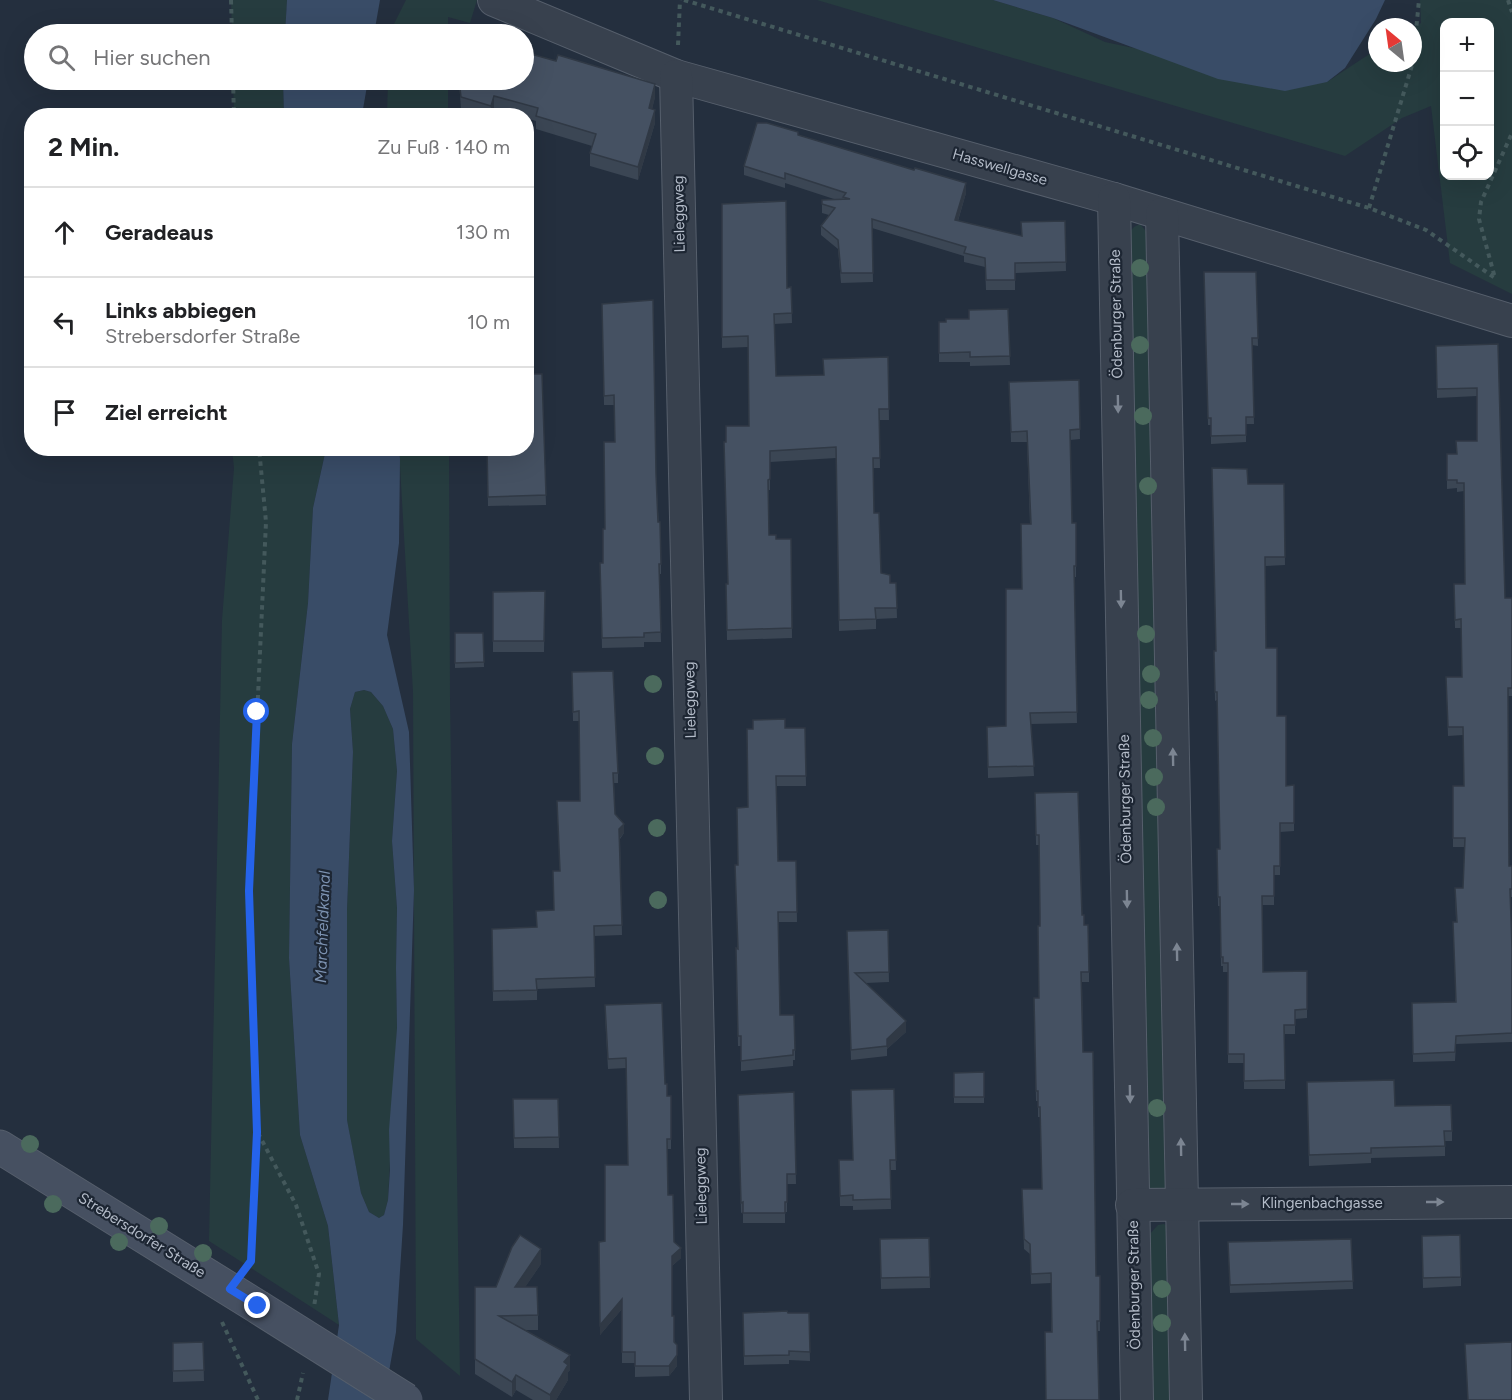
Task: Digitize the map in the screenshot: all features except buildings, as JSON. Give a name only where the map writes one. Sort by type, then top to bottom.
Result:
[{"type":"street","name":"Hasswellgasse","points":[[494,0],[676,76],[1114,199],[1512,321]]},
{"type":"street","name":"Lieleggweg","points":[[676,76],[706,1400]]},
{"type":"street","name":"Ödenburger Straße","points":[[1114,199],[1137,1400]]},
{"type":"street","points":[[1162,214],[1186,1400]]},
{"type":"street","name":"Strebersdorfer Straße","points":[[0,1147],[406,1400]]},
{"type":"street","name":"Klingenbachgasse","points":[[1132,1205],[1512,1202]]},
{"type":"path","points":[[231,0],[232,24]]},
{"type":"path","points":[[676,76],[682,0],[1369,208],[1426,230],[1495,278],[1479,219],[1481,202],[1512,133]]},
{"type":"path","points":[[1369,208],[1413,62],[1419,0]]},
{"type":"path","points":[[1508,0],[1512,12]]},
{"type":"path","points":[[233,90],[234,108]]},
{"type":"path","points":[[258,1400],[221,1323],[230,1289],[251,1261],[257,1132],[249,891],[266,522],[260,456]]},
{"type":"path","points":[[257,1132],[296,1205],[319,1274]]},
{"type":"path","points":[[297,1400],[302,1383]]},
{"type":"green space","points":[[231,0],[287,0],[286,24],[232,24]]},
{"type":"green space","points":[[406,0],[477,0],[470,23],[448,17],[448,24],[394,24]]},
{"type":"green space","points":[[817,0],[993,0],[1053,18],[1105,42],[1327,82],[1368,55],[1368,72],[1422,72],[1420,0],[1512,0],[1512,294],[1450,263],[1431,106],[1402,118],[1345,156]]},
{"type":"green space","points":[[233,90],[283,90],[284,108],[234,108]]},
{"type":"green space","points":[[388,90],[448,90],[448,108],[387,108]]},
{"type":"green space","points":[[1140,224],[1149,235],[1167,1191],[1149,1191],[1146,1149],[1127,235]]},
{"type":"green space","points":[[233,456],[324,456],[313,508],[308,603],[292,744],[289,958],[300,1135],[328,1226],[339,1325],[209,1241],[222,620],[234,468]]},
{"type":"green space","points":[[399,456],[449,456],[450,698],[460,1376],[416,1339],[413,692]]},
{"type":"green space","points":[[364,690],[371,692],[383,706],[393,729],[397,771],[392,841],[397,908],[397,1028],[388,1200],[384,1215],[379,1218],[369,1212],[361,1193],[347,1121],[347,910],[353,752],[350,709],[355,692]]},
{"type":"green space","points":[[1164,1224],[1172,1230],[1177,1400],[1152,1400],[1149,1235],[1158,1225]]},
{"type":"water","points":[[287,0],[380,0],[376,24],[286,24]]},
{"type":"water","points":[[993,0],[1385,0],[1376,18],[1368,18],[1368,32],[1345,68],[1327,82],[1285,91],[1218,79],[1053,18]]},
{"type":"water","points":[[283,90],[366,90],[363,108],[284,108]]},
{"type":"water","name":"Marchfeldkanal","points":[[324,456],[400,456],[399,543],[387,635],[409,732],[414,890],[403,1225],[396,1332],[384,1400],[328,1400],[339,1325],[328,1226],[300,1135],[289,958],[292,744],[308,603],[313,508]],"holes":[[[364,690],[371,692],[383,706],[393,729],[397,771],[392,841],[397,908],[397,1028],[389,1130],[388,1200],[384,1215],[379,1218],[369,1212],[361,1193],[347,1120],[347,910],[353,752],[350,709],[355,692]]]},
{"type":"route","points":[[257,712],[249,891],[257,1132],[251,1261],[230,1289],[258,1306]]}]
